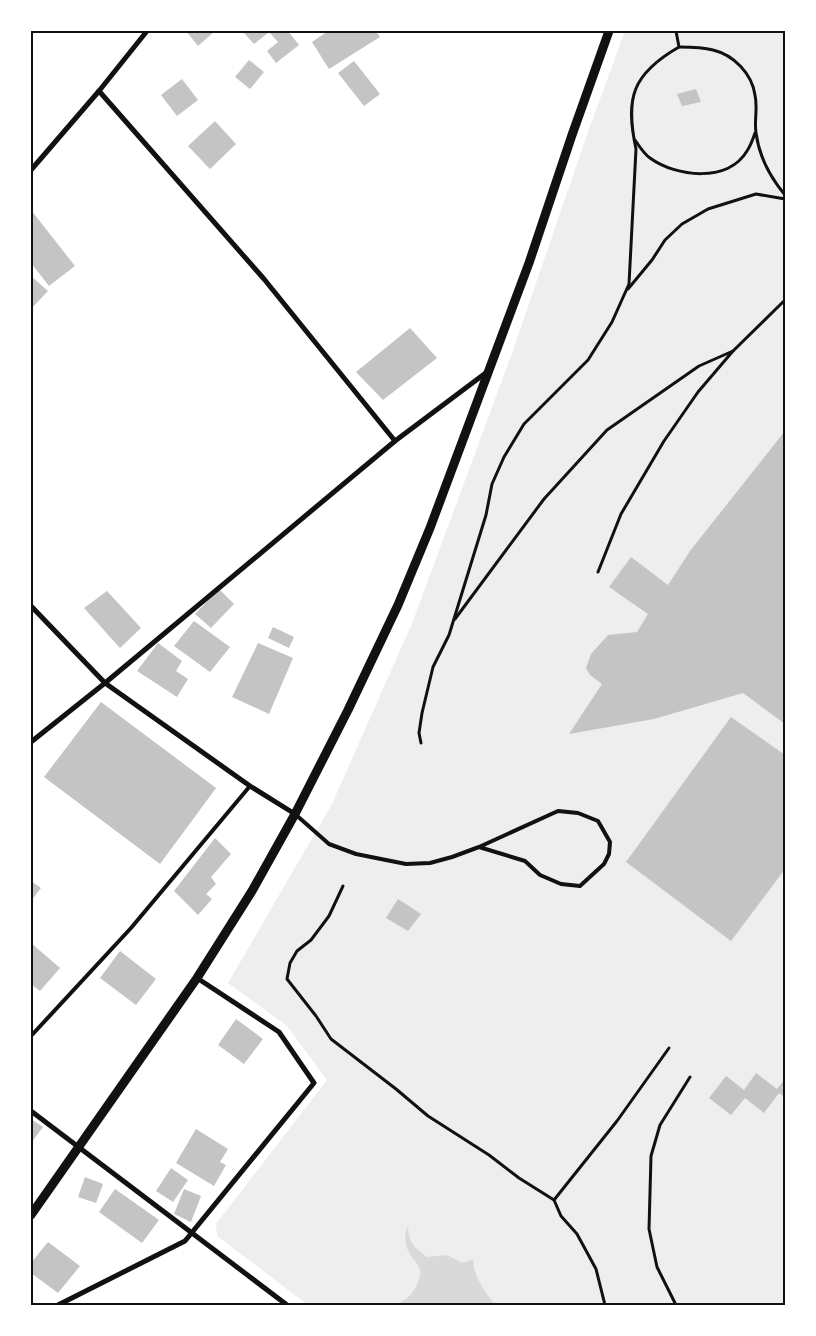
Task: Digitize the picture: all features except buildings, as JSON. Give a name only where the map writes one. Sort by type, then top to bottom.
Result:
[{"type":"street","points":[[31,170],[99,91],[146,31]]},
{"type":"street","points":[[31,1215],[197,978],[252,891],[296,814],[348,710],[398,605],[430,528],[530,264],[572,135],[609,31]]},
{"type":"street","points":[[99,91],[264,279],[395,441]]},
{"type":"street","points":[[31,742],[105,683],[395,441],[490,370]]},
{"type":"street","points":[[31,606],[105,683],[250,786],[296,814]]},
{"type":"street","points":[[58,1305],[186,1241],[314,1083],[279,1032],[197,978]]},
{"type":"street","points":[[31,1111],[287,1305]]},
{"type":"lane","points":[[31,1036],[131,928],[250,786]]},
{"type":"lane","points":[[296,814],[329,844],[356,854],[406,864],[430,863],[479,847],[558,811],[578,813],[598,821],[610,842],[609,854],[604,864],[580,886],[561,884],[540,875],[525,860],[479,847]]},
{"type":"path","points":[[676,31],[678,47]]},
{"type":"path","points":[[421,742],[419,733],[422,713],[433,667],[449,636],[486,515],[492,484],[504,458],[524,424],[588,360],[612,322],[629,284],[636,149],[632,130],[631,103],[639,79],[662,56],[678,47],[713,50],[726,55],[745,72],[752,82],[755,94],[755,132],[768,171],[785,195]]},
{"type":"path","points":[[634,139],[649,157],[664,166],[688,173],[712,173],[733,166],[747,152],[755,132]]},
{"type":"path","points":[[625,293],[652,260],[665,240],[682,224],[708,209],[756,194],[785,199]]},
{"type":"path","points":[[598,572],[621,514],[664,441],[698,392],[733,351],[785,300]]},
{"type":"path","points":[[453,621],[544,499],[607,430],[699,366],[733,351]]},
{"type":"path","points":[[343,886],[329,916],[311,940],[297,951],[290,963],[287,978],[331,1039],[428,1116],[554,1200],[561,1216],[577,1234],[596,1269],[605,1305]]},
{"type":"path","points":[[554,1200],[618,1121],[669,1048]]},
{"type":"path","points":[[676,1305],[657,1267],[649,1229],[651,1156],[660,1125],[690,1077]]},
{"type":"shaded area","points":[[625,31],[785,31],[785,1305],[308,1305],[217,1236],[216,1224],[327,1080],[287,1026],[228,983],[332,804],[413,621],[511,356],[589,129]]},
{"type":"shaded area","points":[[408,1226],[409,1237],[413,1244],[427,1257],[447,1255],[462,1263],[474,1259],[474,1270],[484,1290],[496,1305],[389,1305],[405,1300],[415,1289],[419,1279],[420,1270],[406,1245],[405,1238]]}]
